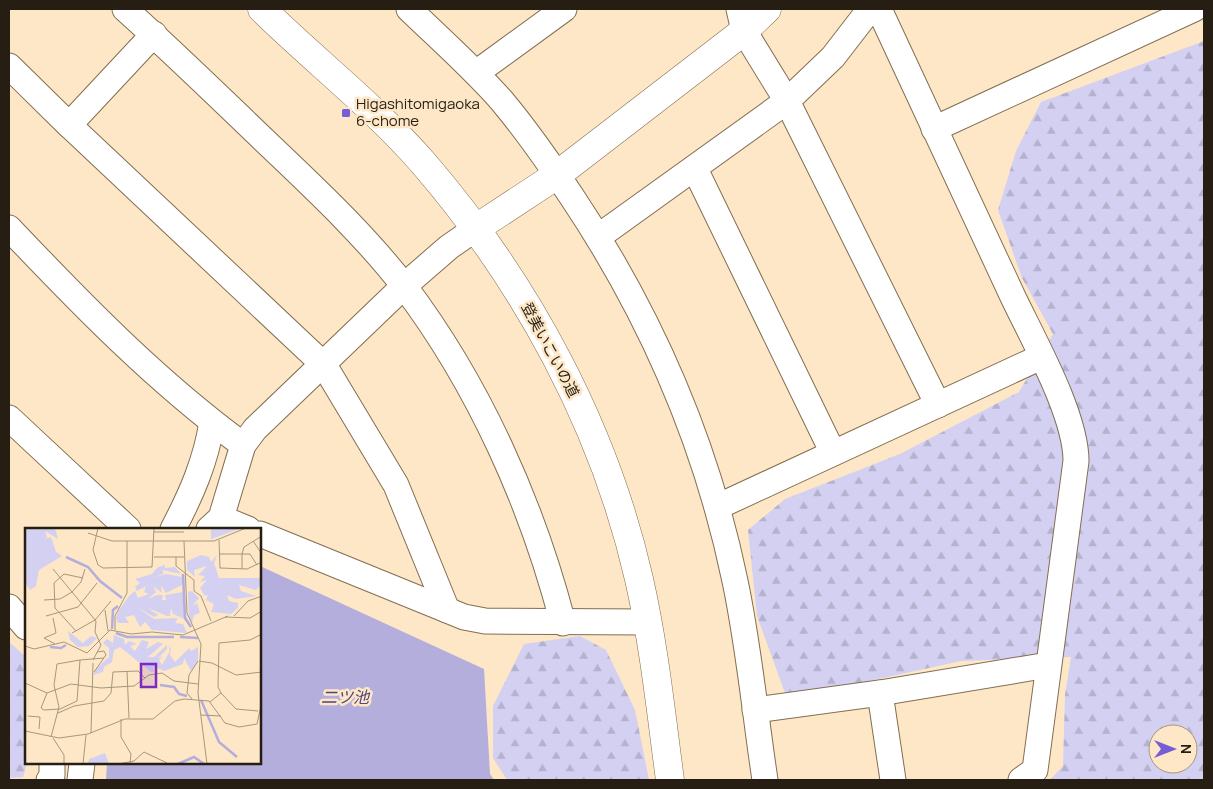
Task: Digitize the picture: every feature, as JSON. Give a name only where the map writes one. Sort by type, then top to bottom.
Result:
[{"type":"street","points":[[125,9],[154,34],[322,196],[404,286],[448,353],[498,445],[540,545],[563,623]]},
{"type":"street","name":"登美いこいの道","points":[[262,9],[379,116],[425,165],[475,229],[526,302],[586,421],[617,500],[637,571],[648,622],[670,780]]},
{"type":"street","points":[[408,9],[476,73],[503,102],[557,174],[598,237],[648,325],[670,371],[704,459],[735,581],[765,780]]},
{"type":"street","points":[[476,73],[564,9]]},
{"type":"street","points":[[241,528],[215,524],[243,445],[255,429],[324,365],[404,286],[449,247],[557,174],[742,20],[767,9]]},
{"type":"street","points":[[598,237],[787,101],[833,57],[870,9]]},
{"type":"street","points":[[879,9],[1041,357],[1070,422],[1076,444],[1076,461],[1035,770],[1021,780]]},
{"type":"street","points":[[934,129],[1194,9]]},
{"type":"street","points":[[742,20],[787,101],[938,405]]},
{"type":"street","points":[[69,125],[154,34]]},
{"type":"street","points":[[9,66],[324,365],[396,485],[447,610]]},
{"type":"street","points":[[695,169],[833,453]]},
{"type":"street","points":[[9,228],[92,314],[212,422],[243,445]]},
{"type":"street","points":[[717,507],[1041,357]]},
{"type":"street","points":[[9,418],[127,528]]},
{"type":"street","points":[[174,528],[192,492],[209,446],[212,422]]},
{"type":"street","points":[[261,534],[464,618],[485,621],[563,623],[648,622]]},
{"type":"street","points":[[9,607],[25,626]]},
{"type":"street","points":[[754,710],[880,693],[1048,665]]},
{"type":"street","points":[[880,693],[893,780]]},
{"type":"street","points":[[49,780],[52,776],[52,764]]},
{"type":"street","points":[[80,780],[82,764]]},
{"type":"green space","points":[[1204,41],[1204,780],[1050,780],[1063,766],[1065,695],[1071,657],[961,661],[855,684],[785,693],[757,616],[748,530],[785,499],[900,454],[1019,392],[1053,334],[1022,278],[998,210],[1016,151],[1041,102]]},
{"type":"green space","points":[[580,636],[606,650],[635,710],[649,780],[507,780],[493,758],[493,706],[524,644]]},
{"type":"green space","points":[[9,642],[25,656],[25,764],[27,764],[23,777],[9,778]]},
{"type":"water","name":"二ツ池","points":[[261,566],[484,669],[490,774],[494,780],[106,780],[107,764],[261,764]]},
{"type":"place","name":"Higashitomigaoka 6-chome","points":[[346,113]]}]
